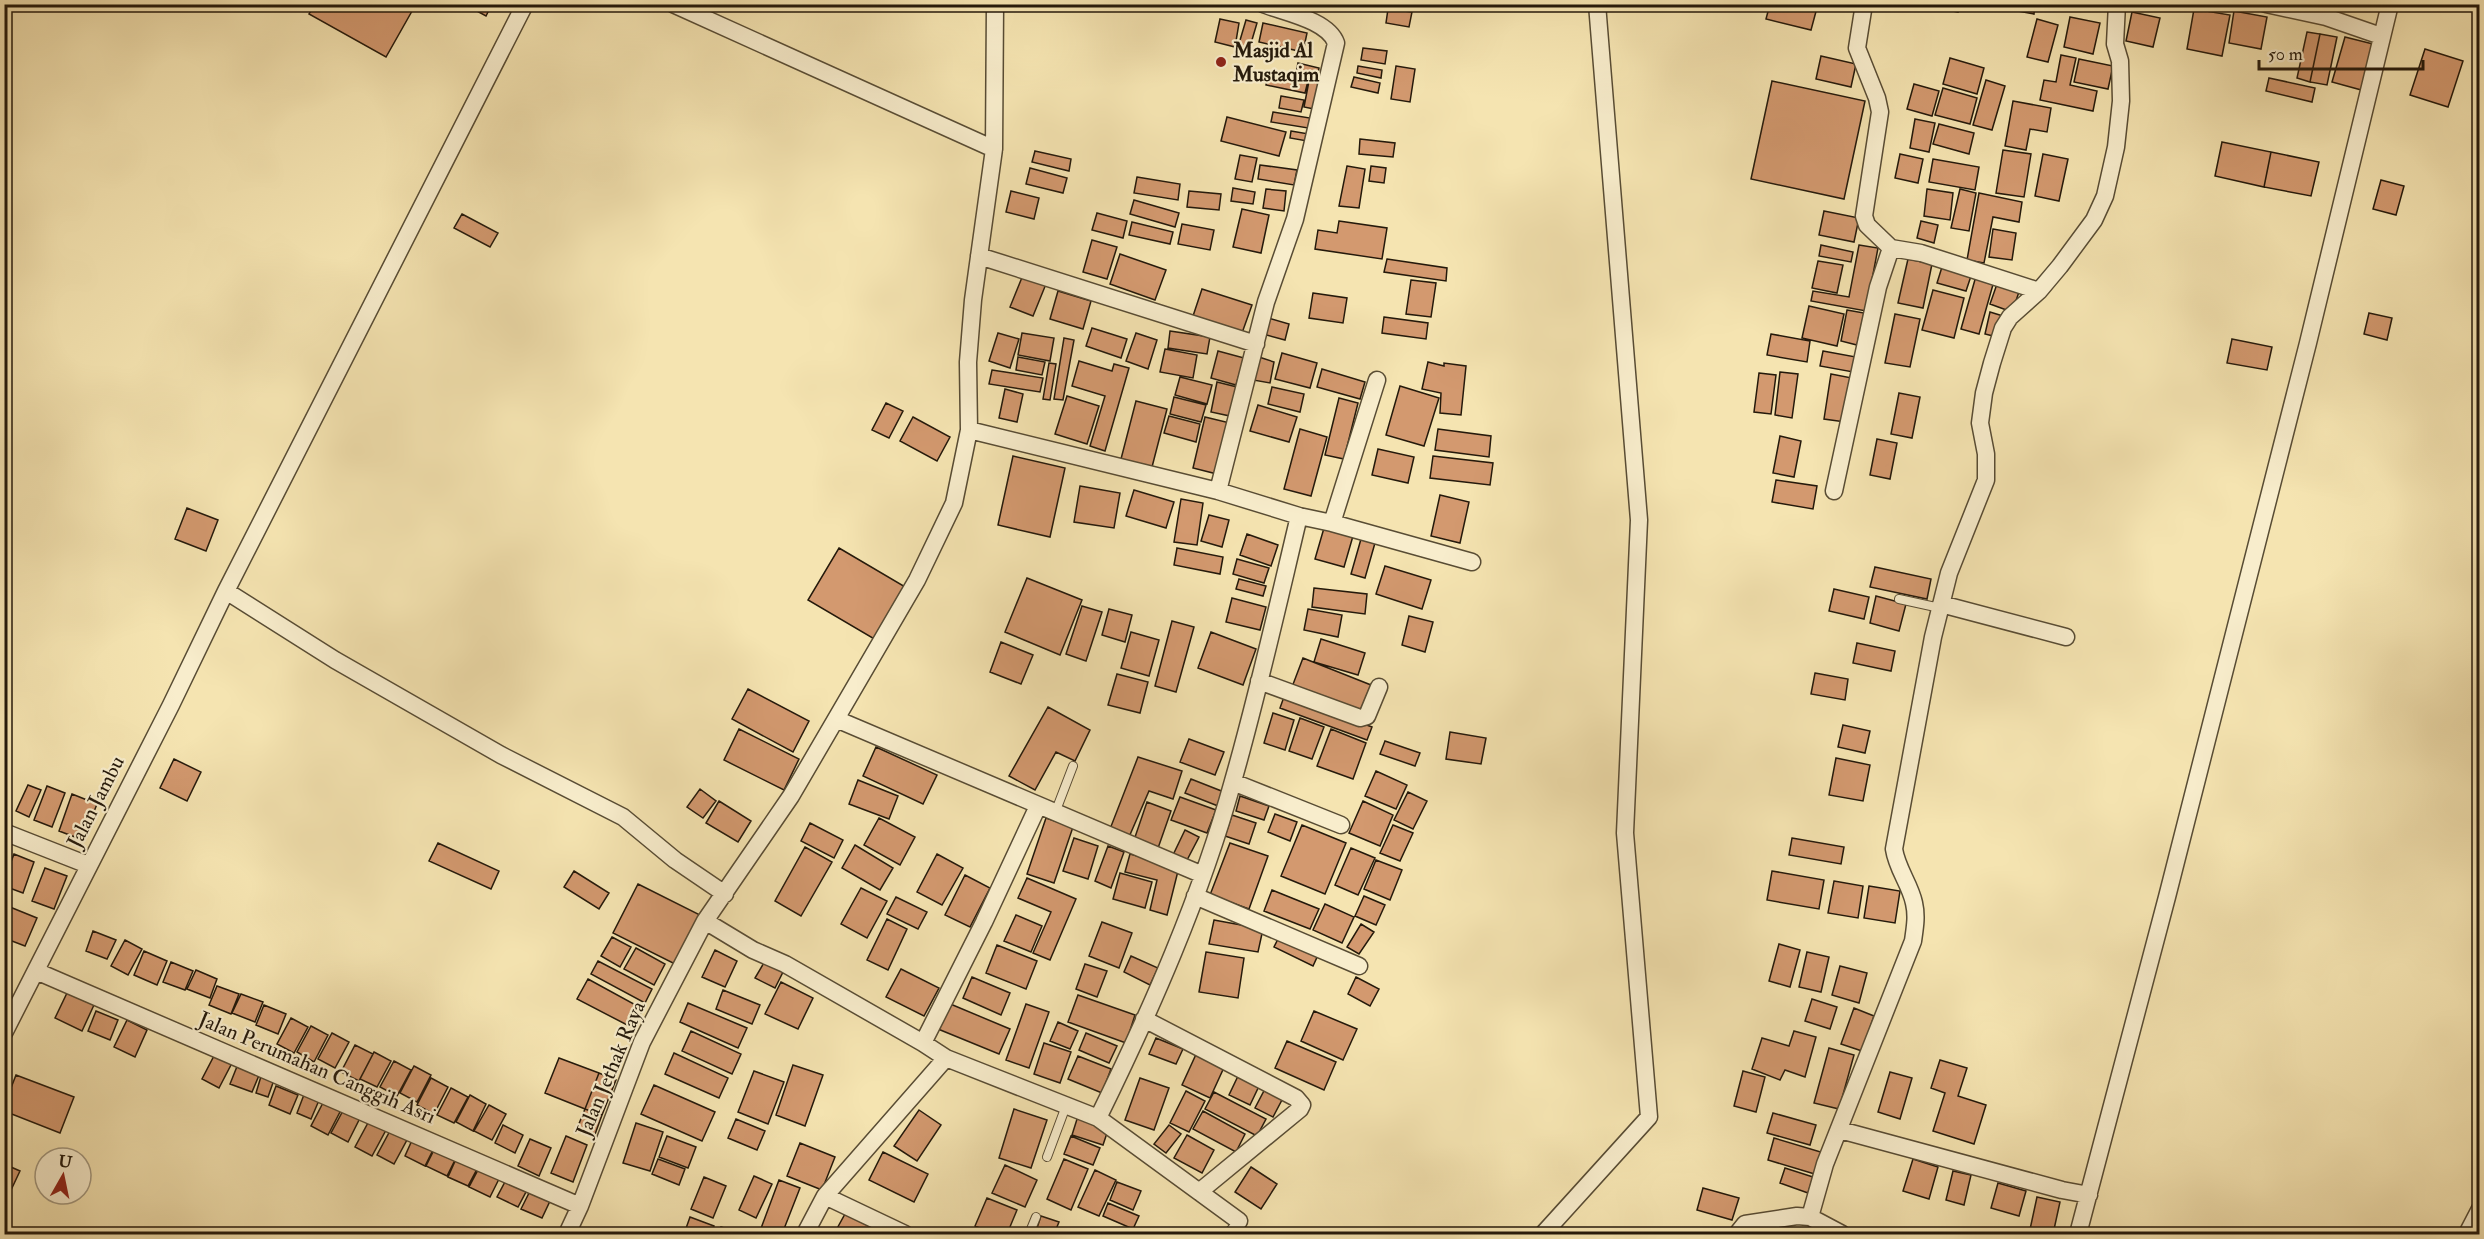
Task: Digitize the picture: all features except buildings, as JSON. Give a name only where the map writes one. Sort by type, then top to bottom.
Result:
[{"type":"street","name":"Jalan Jambu","points":[[4,1033],[525,4]]},
{"type":"street","points":[[673,4],[994,149]]},
{"type":"street","name":"Jalan Jethak Raya","points":[[567,1234],[580,1206],[642,1042],[705,921],[791,796],[917,580],[954,503],[969,430],[968,362],[979,256],[994,149],[995,4]]},
{"type":"street","points":[[1218,491],[1266,302],[1295,219],[1336,43],[1333,35],[1303,17],[1263,4]]},
{"type":"street","points":[[1544,1234],[1649,1117],[1624,833],[1640,520],[1597,4]]},
{"type":"street","points":[[1864,4],[1857,48],[1877,98],[1880,112],[1864,216],[1867,225],[1891,248],[1921,253],[2039,291]]},
{"type":"street","points":[[1810,1217],[1822,1173],[1913,940],[1916,917],[1914,900],[1897,865],[1894,849],[1949,573],[1986,480],[1986,454],[1980,423],[1984,393],[1992,363],[2003,328],[2010,317],[2039,291],[2060,266],[2094,220],[2105,195],[2116,147],[2121,101],[2120,61],[2115,44],[2117,4]]},
{"type":"street","points":[[2266,4],[2326,16],[2380,36]]},
{"type":"street","points":[[2078,1234],[2167,897],[2308,343],[2380,36],[2390,4]]},
{"type":"street","points":[[1834,491],[1878,287],[1891,248]]},
{"type":"street","points":[[979,256],[1256,344]]},
{"type":"street","points":[[1332,523],[1377,380]]},
{"type":"street","points":[[969,430],[1218,491],[1299,516],[1472,562]]},
{"type":"street","points":[[1098,1118],[1144,1019],[1203,875],[1233,782],[1299,516]]},
{"type":"street","points":[[226,591],[356,672],[501,754],[623,817],[675,860],[725,894]]},
{"type":"street","points":[[1941,606],[2066,637]]},
{"type":"street","points":[[1259,681],[1360,718],[1367,716],[1379,687]]},
{"type":"street","points":[[836,719],[1203,875]]},
{"type":"street","points":[[1233,782],[1341,825]]},
{"type":"street","points":[[923,1042],[984,922],[1038,806]]},
{"type":"street","points":[[4,832],[88,866]]},
{"type":"street","points":[[1195,896],[1359,966]]},
{"type":"street","points":[[705,921],[729,937],[785,964],[923,1042],[946,1058],[1098,1118],[1239,1221]]},
{"type":"street","name":"Jalan Perumahan Canggih Asri","points":[[36,970],[580,1206]]},
{"type":"street","points":[[1144,1019],[1296,1098],[1302,1105],[1199,1192]]},
{"type":"street","points":[[805,1234],[825,1196],[946,1058]]},
{"type":"street","points":[[1840,1130],[2062,1190],[2089,1195]]},
{"type":"street","points":[[825,1196],[905,1234]]},
{"type":"street","points":[[2467,1234],[2480,1209]]},
{"type":"street","points":[[1737,1234],[1745,1224],[1778,1218],[1810,1217],[1842,1234]]},
{"type":"lane","points":[[1899,599],[1941,606]]},
{"type":"lane","points":[[1054,813],[1073,766]]},
{"type":"lane","points":[[1047,1156],[1066,1106]]},
{"type":"lane","points":[[1029,1234],[1036,1217]]},
{"type":"lane","points":[[1227,1234],[1239,1221]]},
{"type":"place","name":"Masjid Al Mustaqim","points":[[1221,62]]}]
